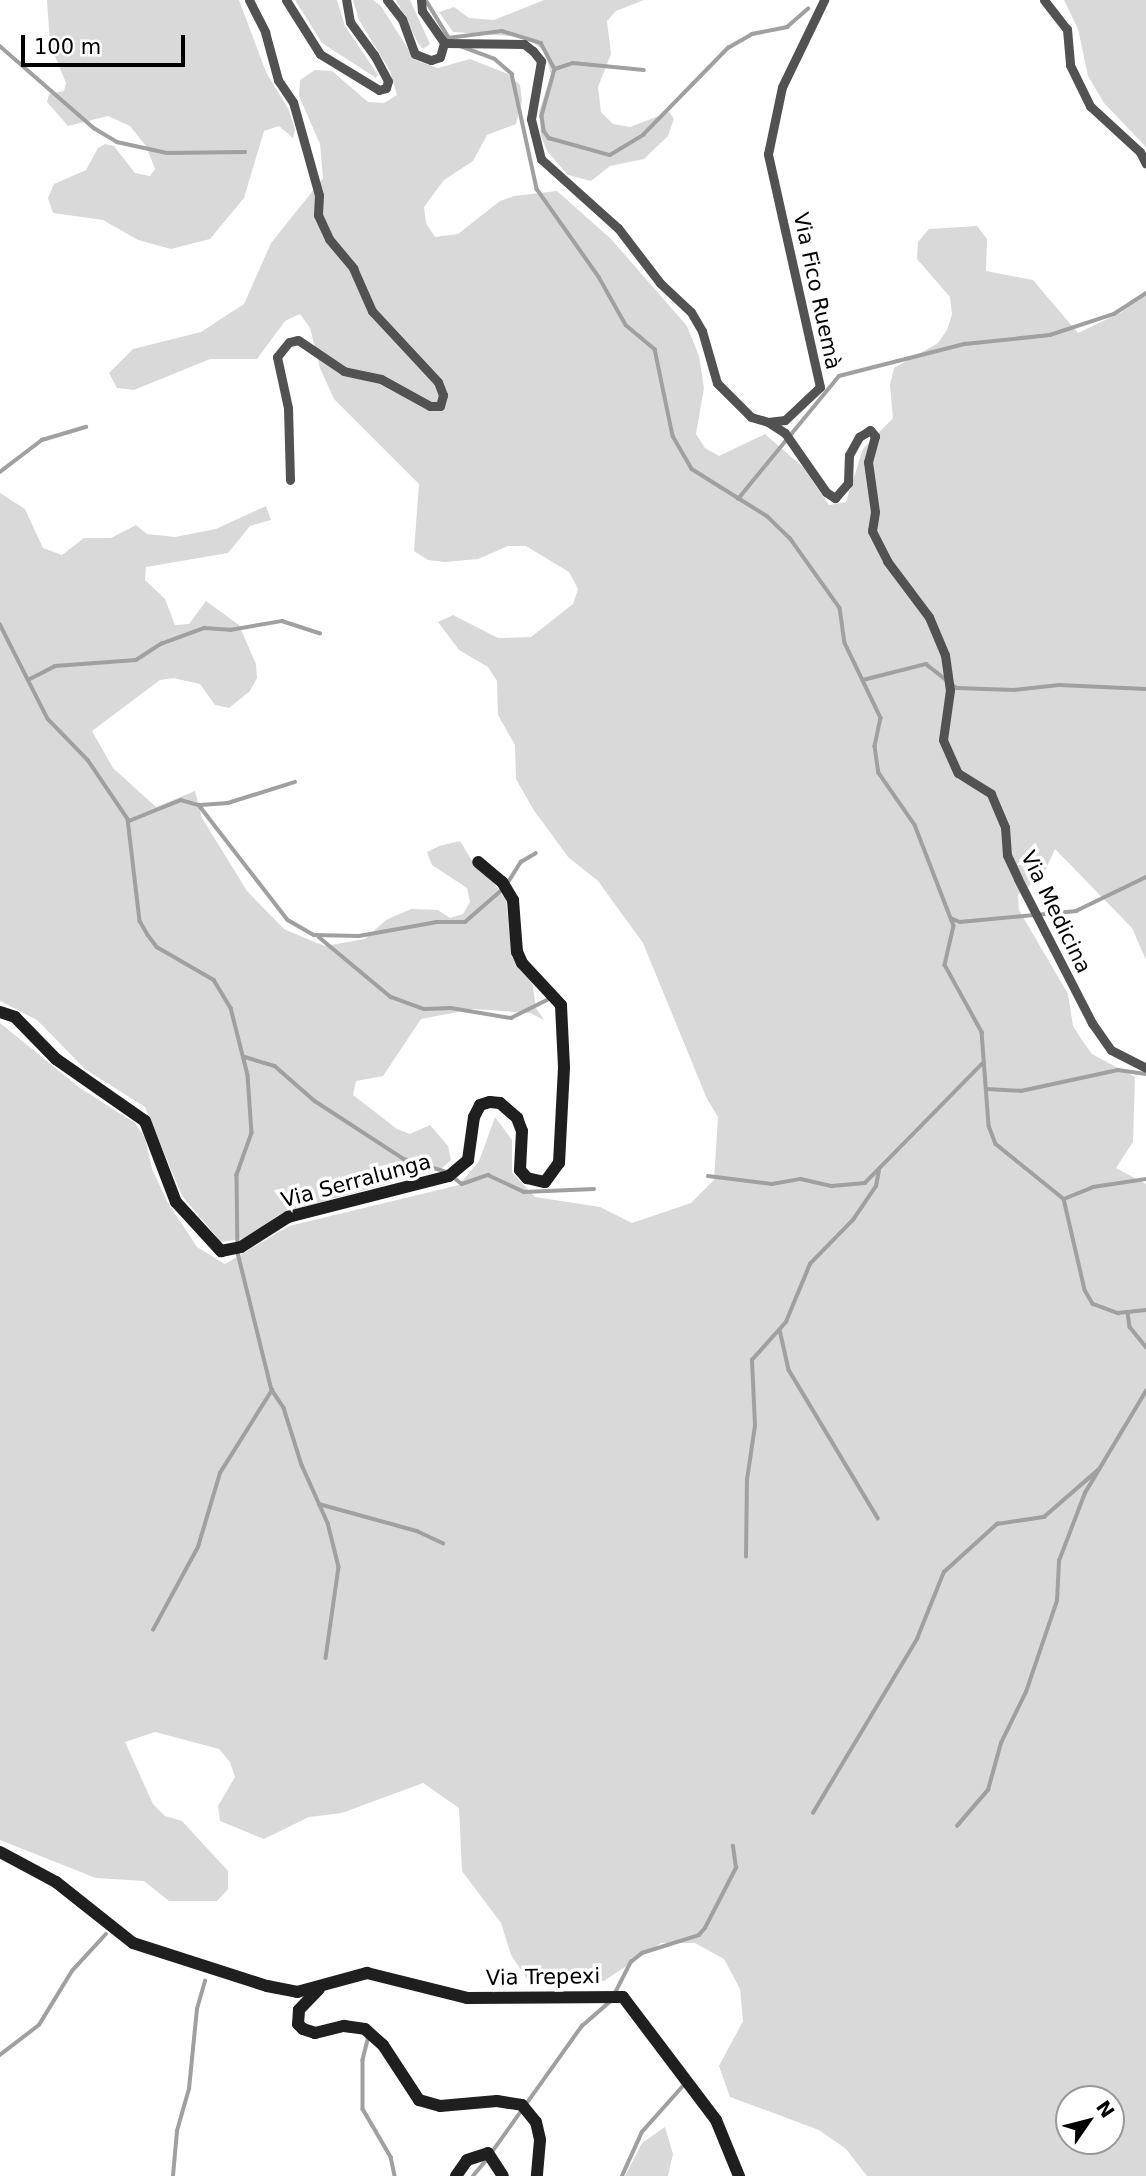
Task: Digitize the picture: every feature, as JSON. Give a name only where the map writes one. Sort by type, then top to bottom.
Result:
[{"type":"street","points":[[249,0],[265,32],[278,80],[293,102],[318,195],[318,215],[330,239],[353,268],[372,311],[438,382],[443,395],[440,406],[430,407],[381,379],[344,371],[298,340],[289,342],[276,357],[288,408],[290,480]]},
{"type":"street","points":[[286,0],[320,54],[379,90],[386,88],[388,81],[374,55],[350,22],[346,0]]},
{"type":"street","points":[[387,0],[402,19],[415,54],[431,60],[440,57],[444,43]]},
{"type":"street","points":[[421,0],[422,11],[444,43]]},
{"type":"street","name":"Via Fico Ruemà","points":[[768,422],[785,420],[820,387],[768,154],[782,87],[824,0]]},
{"type":"street","points":[[1044,0],[1067,29],[1070,65],[1090,106],[1140,152],[1146,164]]},
{"type":"street","points":[[444,43],[524,44],[533,51],[541,61],[530,109],[541,159],[618,228],[660,283],[691,312],[702,331],[717,383],[751,417],[768,422]]},
{"type":"street","name":"Via Medicina","points":[[768,422],[785,433],[826,492],[835,498],[848,483],[849,455],[859,437],[870,430],[875,436],[868,462],[875,512],[872,531],[887,561],[929,617],[945,655],[950,690],[943,740],[958,773],[991,794],[1005,827],[1007,855],[1092,1023],[1111,1050],[1146,1068]]},
{"type":"street","name":"Via Serralunga","points":[[0,1012],[15,1017],[56,1059],[145,1121],[176,1202],[221,1251],[241,1247],[288,1217],[449,1176],[468,1160],[474,1117],[480,1105],[489,1102],[500,1103],[517,1118],[522,1131],[520,1170],[527,1178],[545,1182],[559,1163],[564,1067],[561,1004],[523,963],[517,952],[513,900],[502,882],[478,862]]},
{"type":"street","name":"Via Trepexi","points":[[0,1852],[56,1882],[133,1943],[297,1992],[319,1989],[335,1980],[367,1973],[467,1998],[623,1997],[716,2120],[739,2176]]},
{"type":"street","points":[[319,1989],[299,2010],[303,2029],[314,2033],[344,2026],[365,2029],[383,2045],[419,2100],[440,2106],[497,2101],[523,2105],[536,2122],[540,2140],[537,2176]]},
{"type":"street","points":[[456,2176],[467,2160],[488,2153],[503,2176]]},
{"type":"shaded area","points":[[47,0],[239,0],[266,72],[289,110],[295,130],[293,138],[279,126],[264,131],[244,198],[210,239],[171,249],[138,240],[103,220],[53,213],[48,198],[54,184],[86,170],[98,148],[105,144],[114,146],[135,173],[150,176],[155,169],[146,146],[130,126],[108,116],[68,126],[47,102],[49,94],[64,91],[66,83],[50,44]]},
{"type":"shaded area","points":[[295,0],[337,0],[345,26],[378,75],[376,78],[322,43]]},
{"type":"shaded area","points":[[353,0],[373,0],[381,6],[415,60],[438,68],[470,59],[508,74],[520,85],[522,101],[516,124],[487,135],[473,161],[444,180],[424,207],[426,223],[435,237],[458,234],[500,201],[514,196],[557,191],[611,239],[687,326],[699,356],[704,388],[696,434],[705,448],[719,456],[765,434],[803,467],[829,505],[846,502],[863,449],[893,418],[890,385],[894,368],[938,343],[947,330],[952,314],[950,297],[917,259],[918,242],[929,229],[977,226],[987,239],[986,271],[1033,280],[1078,333],[1122,312],[1146,293],[1146,960],[1132,928],[1055,849],[1044,873],[1018,895],[1019,910],[1068,994],[1073,1026],[1092,1054],[1135,1077],[1133,1142],[1116,1168],[1146,1184],[1146,2176],[867,2176],[846,2149],[819,2130],[730,2097],[719,2066],[743,2021],[740,1989],[724,1959],[695,1943],[661,1943],[604,1981],[530,1983],[511,1955],[501,1923],[462,1871],[459,1808],[423,1783],[342,1813],[309,1817],[264,1839],[220,1821],[218,1806],[235,1777],[230,1762],[219,1749],[155,1732],[125,1742],[153,1804],[165,1816],[182,1821],[228,1871],[228,1889],[217,1901],[169,1901],[144,1881],[96,1878],[0,1840],[0,1023],[80,1088],[135,1123],[145,1138],[152,1169],[168,1203],[197,1247],[225,1264],[289,1226],[459,1185],[479,1161],[495,1117],[512,1140],[512,1172],[535,1197],[600,1207],[632,1223],[691,1203],[714,1180],[718,1117],[707,1099],[643,943],[598,881],[568,857],[533,809],[516,779],[515,745],[498,715],[497,681],[488,667],[459,650],[438,622],[453,615],[498,638],[531,637],[573,604],[578,589],[569,572],[526,546],[508,546],[478,559],[445,562],[428,560],[414,551],[419,484],[334,399],[320,368],[310,328],[300,314],[285,321],[257,359],[210,359],[134,390],[117,388],[109,373],[133,349],[201,332],[244,304],[271,243],[323,178],[320,144],[299,96],[300,80],[315,70],[332,71],[368,102],[384,103],[397,95],[390,71],[359,20]]},
{"type":"shaded area","points":[[396,0],[410,0],[430,44],[423,49],[418,43]]},
{"type":"shaded area","points":[[544,0],[644,0],[616,11],[607,21],[611,54],[598,87],[601,112],[613,124],[630,127],[669,112],[674,119],[668,136],[644,159],[610,166],[591,181],[568,175],[547,151],[541,136],[539,112],[551,75],[545,52],[526,37],[453,32],[439,12],[454,7],[469,18],[494,20]]},
{"type":"shaded area","points":[[1064,0],[1146,0],[1146,147],[1104,103],[1088,76],[1078,29]]},
{"type":"shaded area","points":[[0,493],[25,509],[43,548],[62,555],[84,538],[111,538],[136,525],[147,534],[175,537],[216,529],[266,506],[271,520],[250,526],[228,553],[146,567],[145,580],[165,599],[175,625],[189,624],[206,601],[239,625],[256,664],[257,678],[250,691],[229,708],[215,705],[200,684],[173,678],[160,680],[92,731],[113,768],[156,807],[195,791],[202,818],[247,891],[284,929],[325,946],[365,939],[386,920],[411,909],[438,910],[450,918],[463,914],[470,902],[467,888],[432,865],[427,852],[439,846],[460,841],[474,864],[489,876],[506,900],[512,957],[532,981],[536,1008],[544,1020],[530,1013],[474,1009],[421,1019],[383,1076],[356,1081],[353,1095],[397,1129],[410,1134],[430,1125],[448,1146],[451,1160],[441,1169],[282,1213],[242,1239],[221,1242],[182,1196],[145,1107],[85,1069],[37,1020],[0,1001]]},
{"type":"shaded area","points":[[665,2127],[673,2154],[668,2176],[625,2176],[642,2143]]},
{"type":"waterway","points":[[426,0],[451,41]]},
{"type":"waterway","points":[[448,38],[502,31],[541,43],[555,69],[542,116],[544,131],[549,138],[610,155],[643,135],[728,48],[752,34],[787,27],[808,9]]},
{"type":"waterway","points":[[457,45],[495,59],[512,74],[537,189],[599,277],[626,325],[655,349],[673,436],[692,469],[767,516],[790,538],[840,608],[845,643],[881,718],[875,746],[879,773],[915,825],[954,926],[945,965],[982,1032],[989,1126],[996,1144],[1064,1199],[1085,1290],[1093,1304],[1118,1313],[1146,1310]]},
{"type":"waterway","points":[[0,46],[94,128],[117,142],[167,153],[245,152]]},
{"type":"waterway","points":[[555,69],[573,63],[644,70]]},
{"type":"waterway","points":[[738,499],[839,376],[965,344],[1050,335],[1114,314],[1146,293]]},
{"type":"waterway","points":[[0,472],[42,440],[86,427]]},
{"type":"waterway","points":[[28,680],[55,666],[136,660],[161,644],[204,628],[230,630],[282,621],[320,633]]},
{"type":"waterway","points":[[0,624],[48,719],[88,760],[128,819],[140,921],[148,935],[157,947],[214,980],[231,1008],[248,1075],[252,1133],[237,1175],[238,1253],[272,1390],[284,1408],[302,1465],[328,1523],[339,1567],[326,1658]]},
{"type":"waterway","points":[[863,680],[926,664],[957,688],[1014,690],[1059,685],[1146,689]]},
{"type":"waterway","points":[[200,805],[228,803],[295,782]]},
{"type":"waterway","points":[[129,821],[181,800],[199,805],[288,920],[314,935],[359,936],[437,922],[465,922],[502,890]]},
{"type":"waterway","points":[[507,884],[521,862],[536,853]]},
{"type":"waterway","points":[[951,918],[960,922],[1076,911],[1146,877]]},
{"type":"waterway","points":[[319,937],[391,997],[424,1009],[451,1008],[511,1018],[549,999]]},
{"type":"waterway","points":[[245,1057],[275,1066],[315,1101],[404,1159],[447,1172]]},
{"type":"waterway","points":[[708,1176],[772,1184],[801,1179],[832,1186],[865,1183],[982,1064]]},
{"type":"waterway","points":[[986,1089],[1021,1091],[1118,1070],[1146,1074]]},
{"type":"waterway","points":[[746,1557],[747,1480],[755,1426],[752,1360],[786,1322],[810,1264],[853,1220],[876,1186],[879,1171]]},
{"type":"waterway","points":[[453,1177],[462,1184],[488,1175],[524,1192],[594,1189]]},
{"type":"waterway","points":[[1064,1199],[1093,1187],[1146,1179]]},
{"type":"waterway","points":[[1128,1313],[1130,1327],[1146,1347]]},
{"type":"waterway","points":[[780,1330],[789,1370],[878,1518]]},
{"type":"waterway","points":[[153,1630],[198,1547],[220,1473],[272,1390]]},
{"type":"waterway","points":[[957,1826],[988,1790],[1001,1743],[1026,1692],[1057,1601],[1059,1561],[1085,1493],[1146,1391]]},
{"type":"waterway","points":[[813,1813],[917,1639],[944,1572],[997,1524],[1044,1517],[1098,1470]]},
{"type":"waterway","points":[[319,1504],[417,1531],[443,1543]]},
{"type":"waterway","points":[[615,1993],[631,1962],[642,1953],[699,1935],[705,1928],[736,1868],[733,1846]]},
{"type":"waterway","points":[[0,2055],[39,2025],[72,1971],[106,1934]]},
{"type":"waterway","points":[[173,2176],[177,2131],[189,2089],[197,2009],[205,1981]]},
{"type":"waterway","points":[[492,2152],[582,2026],[612,2000]]},
{"type":"waterway","points":[[369,2036],[363,2060],[363,2109],[391,2157],[395,2176]]},
{"type":"waterway","points":[[622,2176],[642,2132],[683,2086]]},
{"type":"waterway","points":[[473,2176],[488,2158]]}]
